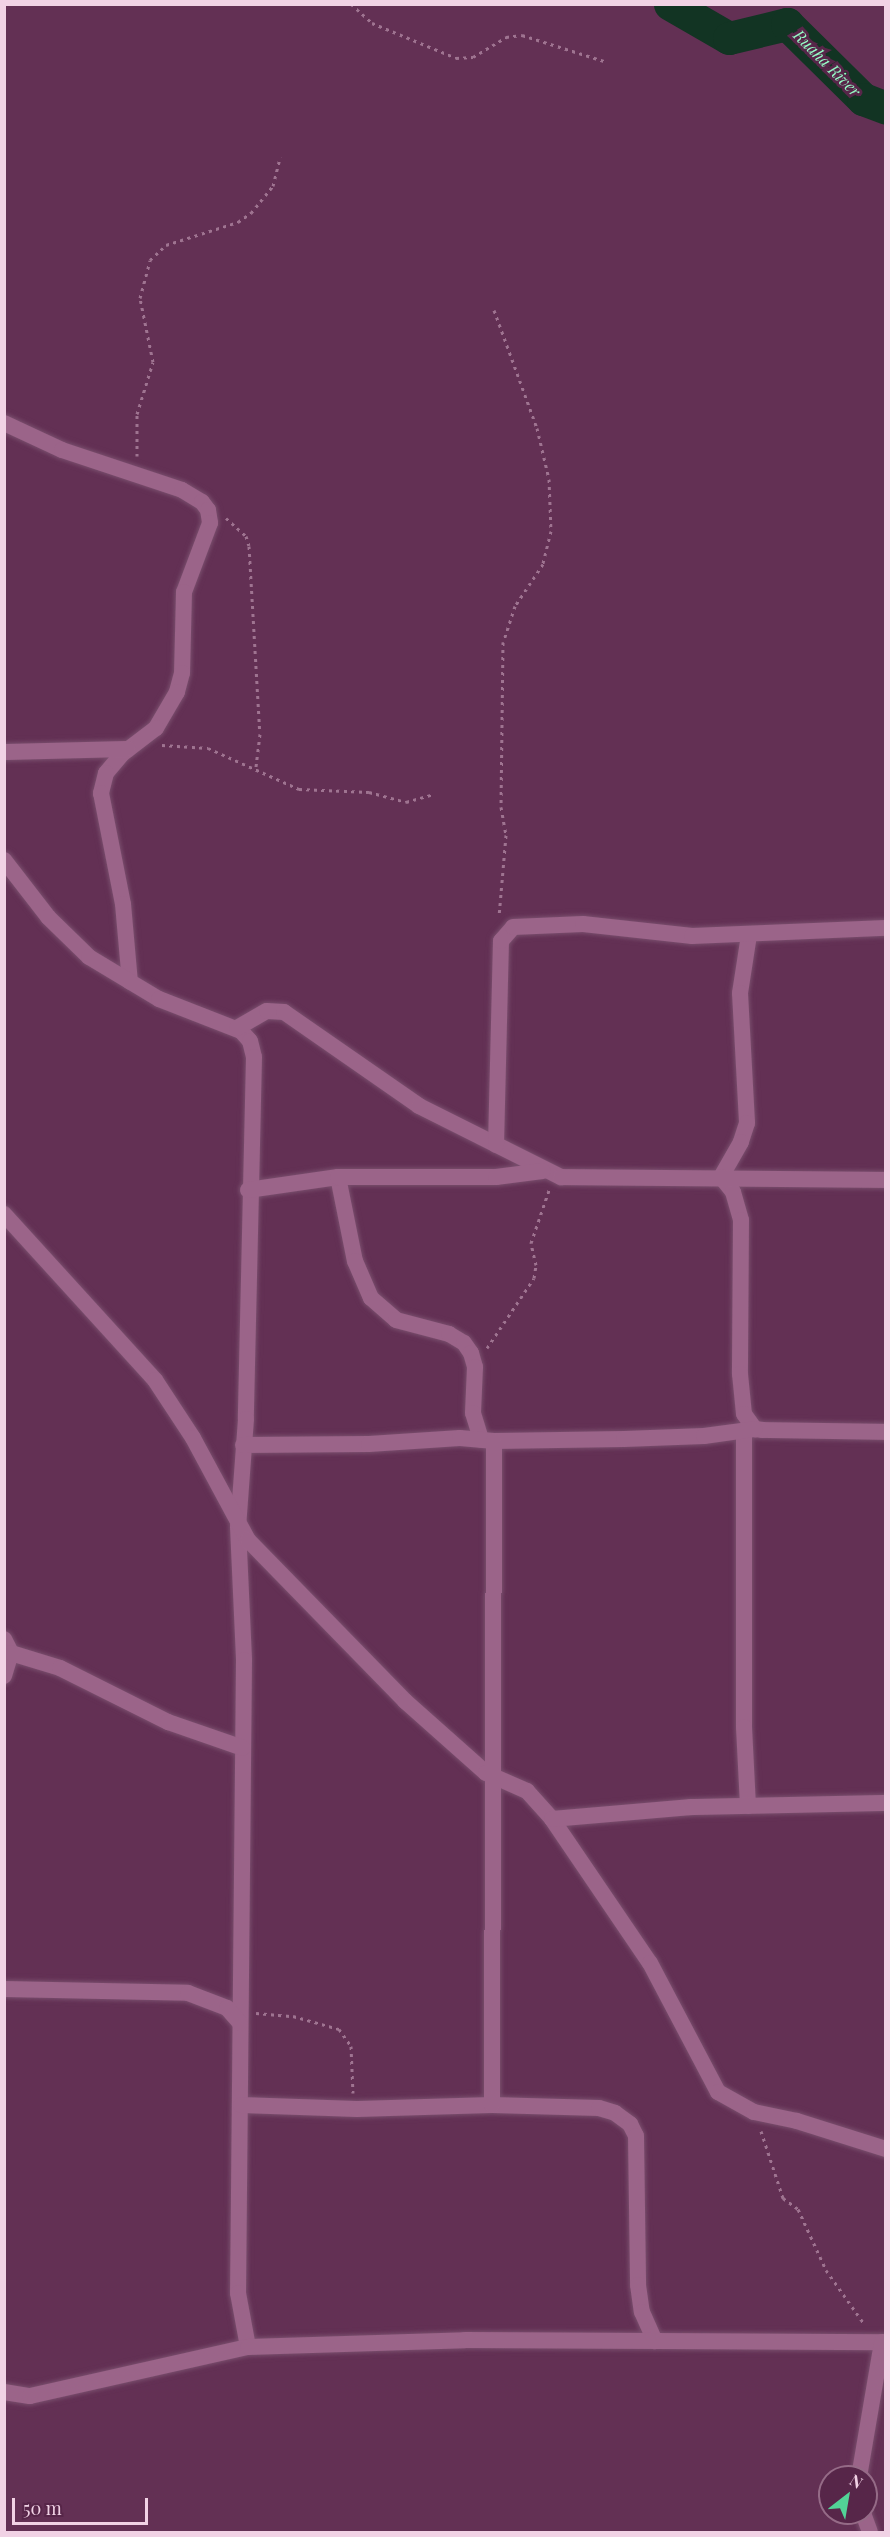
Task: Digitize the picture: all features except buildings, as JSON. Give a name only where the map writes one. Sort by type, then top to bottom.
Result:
[{"type":"street","points":[[4,423],[62,450],[182,490],[202,501],[208,510],[210,523],[184,592],[182,673],[177,692],[156,728],[133,745],[106,773],[100,793],[123,904],[130,982]]},
{"type":"street","points":[[4,752],[133,745]]},
{"type":"street","points":[[4,860],[56,925],[89,957],[159,999],[237,1028],[250,1041],[254,1057],[248,1191],[243,1445],[238,1527],[244,1660],[238,2292],[248,2347]]},
{"type":"street","points":[[496,1145],[502,935],[520,925],[583,924],[667,936],[749,935],[885,928]]},
{"type":"street","points":[[721,1177],[741,1142],[747,1123],[740,993],[749,935]]},
{"type":"street","points":[[237,1028],[267,1011],[284,1012],[419,1106],[548,1173]]},
{"type":"street","points":[[248,1191],[338,1177],[496,1177],[548,1173],[594,1179],[721,1177],[885,1180]]},
{"type":"street","points":[[338,1177],[355,1261],[371,1298],[396,1320],[449,1334],[464,1343],[475,1367],[473,1413],[488,1441],[493,1777],[492,2105]]},
{"type":"street","points":[[721,1177],[733,1192],[741,1220],[741,1399],[749,1430],[744,1727],[748,1806]]},
{"type":"street","points":[[4,1214],[154,1380],[193,1438],[238,1527],[397,1693],[493,1777],[522,1787],[552,1819],[650,1963],[718,2092],[754,2112],[797,2121],[885,2150]]},
{"type":"street","points":[[243,1445],[488,1441],[749,1430],[885,1432]]},
{"type":"street","points":[[4,1676],[8,1646],[60,1668],[168,1722],[243,1748]]},
{"type":"street","points":[[552,1819],[592,1814],[748,1806],[885,1803]]},
{"type":"street","points":[[4,1989],[188,1993],[227,2008],[240,2017]]},
{"type":"street","points":[[241,2105],[353,2109],[492,2105],[599,2108],[615,2113],[630,2124],[636,2136],[639,2157],[639,2301],[655,2341]]},
{"type":"street","points":[[4,2392],[30,2396],[248,2347],[465,2340],[880,2342],[860,2465]]},
{"type":"path","points":[[351,4],[372,23],[456,58],[473,57],[506,37],[522,35],[604,61]]},
{"type":"path","points":[[139,476],[137,414],[153,362],[141,309],[146,269],[166,246],[238,222],[251,213],[273,186],[280,157]]},
{"type":"path","points":[[494,310],[539,436],[549,479],[551,531],[543,564],[515,606],[503,642],[501,807],[506,835],[499,920],[502,935]]},
{"type":"path","points":[[208,510],[235,523],[249,546],[260,734],[256,769]]},
{"type":"path","points":[[133,745],[208,748],[299,789],[369,792],[406,802],[430,795]]},
{"type":"path","points":[[475,1367],[534,1278],[536,1265],[531,1243],[548,1173]]},
{"type":"path","points":[[240,2017],[293,2016],[339,2030],[351,2046],[353,2109]]},
{"type":"path","points":[[754,2112],[773,2160],[779,2190],[798,2209],[826,2270],[880,2342]]},
{"type":"waterway","name":"Ruaha River","points":[[670,4],[729,38],[787,24],[863,99],[886,108]]}]
